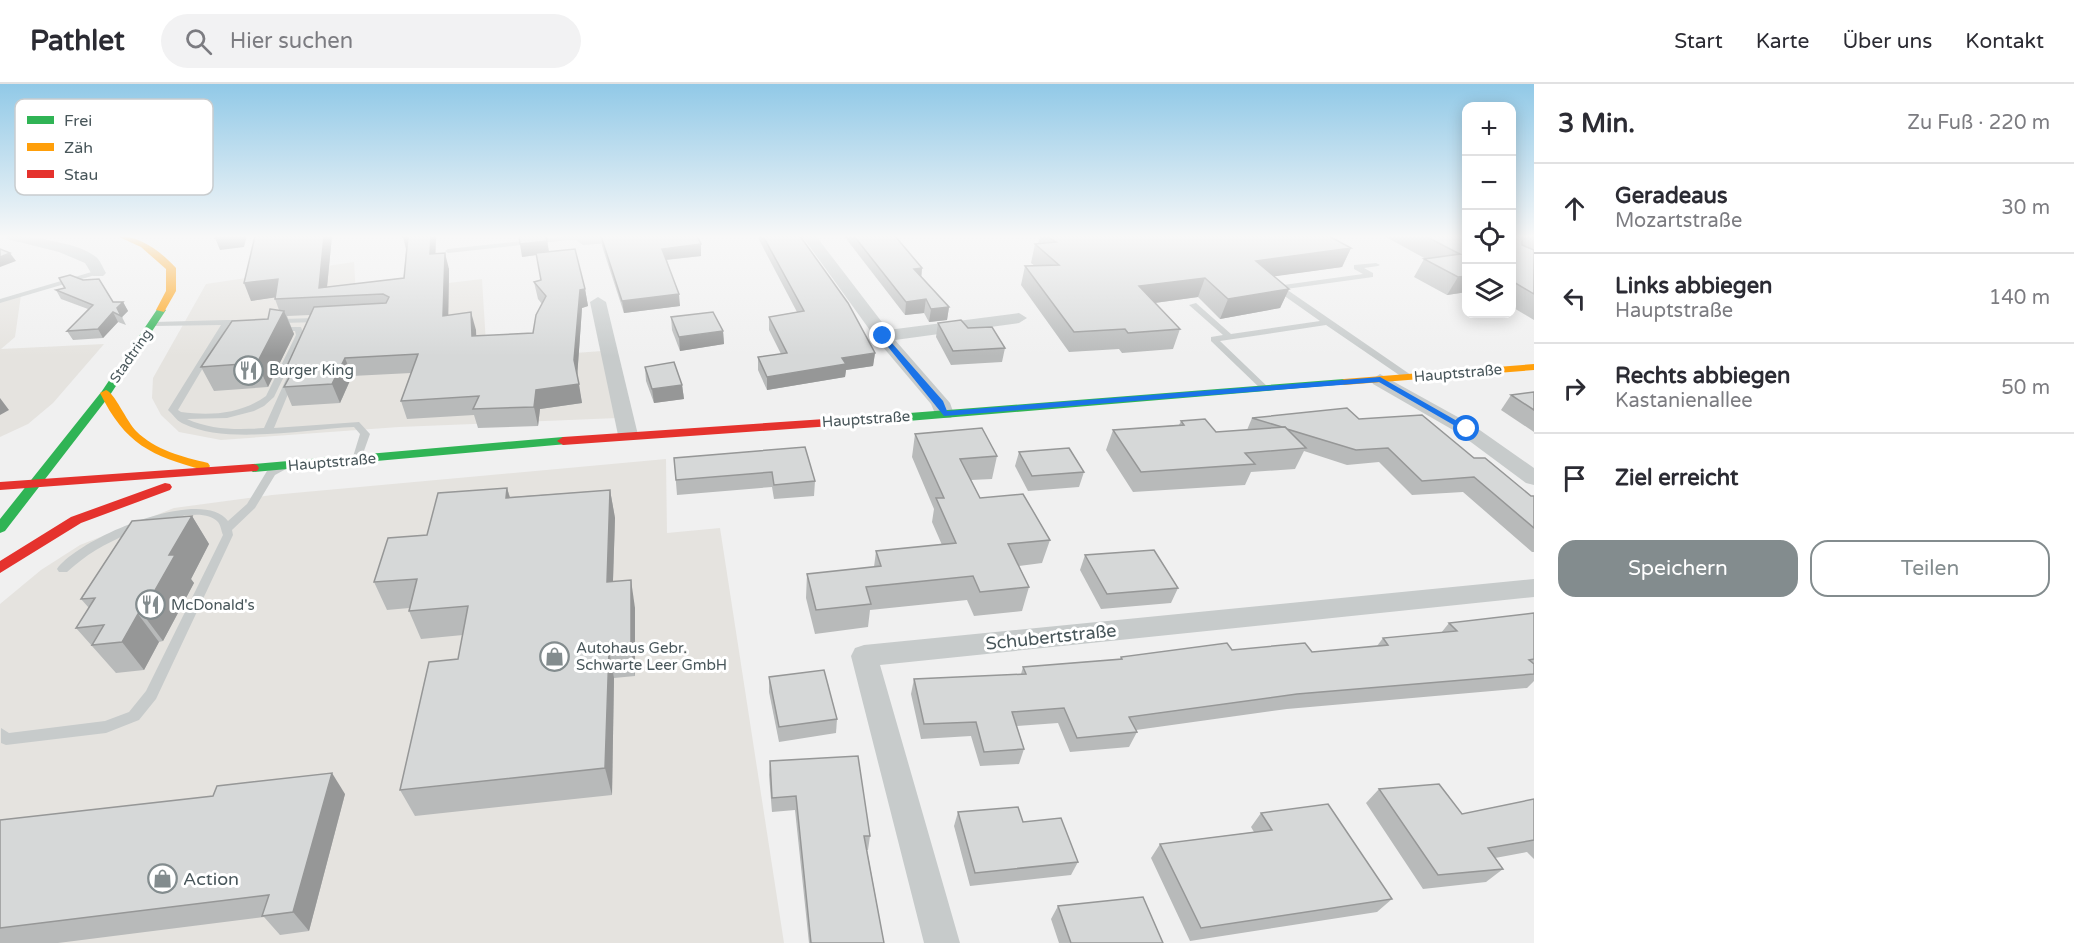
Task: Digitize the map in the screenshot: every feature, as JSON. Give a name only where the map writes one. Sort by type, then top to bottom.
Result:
[{"type":"main road","name":"Stadtring","points":[[0,528],[106,393],[154,324],[171,291],[171,276]]},
{"type":"main road","name":"Hauptstraße","points":[[0,486],[224,471],[628,435],[944,414],[1534,367]]},
{"type":"main road","points":[[106,393],[114,414],[124,429],[138,442],[186,462],[224,471]]},
{"type":"main road","points":[[0,568],[37,543],[86,516],[141,494],[224,471]]},
{"type":"street","points":[[839,276],[883,336],[940,403],[944,414]]},
{"type":"street","points":[[598,302],[628,435]]},
{"type":"street","points":[[883,336],[1019,318]]},
{"type":"street","points":[[1408,377],[1440,401],[1467,429]]},
{"type":"street","points":[[1380,380],[1467,429],[1534,478]]},
{"type":"street","name":"Schubertstraße","points":[[942,943],[864,656],[1534,588]]},
{"type":"lane","points":[[0,301],[87,276]]},
{"type":"lane","points":[[1362,276],[1279,288],[1408,377]]},
{"type":"lane","points":[[1193,305],[1229,337]]},
{"type":"lane","points":[[267,429],[316,320]]},
{"type":"lane","points":[[174,412],[197,418],[247,410],[264,403],[270,397],[301,332],[292,327],[270,325],[327,320]]},
{"type":"lane","points":[[174,412],[227,322]]},
{"type":"lane","points":[[154,324],[238,322]]},
{"type":"lane","points":[[1266,389],[1214,339],[1327,322]]},
{"type":"lane","points":[[220,333],[232,332]]},
{"type":"lane","points":[[174,412],[185,423],[202,428],[233,431],[357,424],[365,434],[357,460]]},
{"type":"lane","points":[[226,529],[251,506],[271,473],[288,466]]},
{"type":"lane","points":[[1,734],[6,739],[106,727],[134,716],[152,695],[228,535],[223,521],[216,515],[203,513],[159,518],[74,556],[63,569]]},
{"type":"shaded area","points":[[259,276],[355,276],[356,294],[482,279],[486,344],[521,357],[602,351],[618,418],[399,427],[221,440],[179,432],[161,415],[152,398],[153,378],[206,284]]},
{"type":"shaded area","points":[[21,295],[15,337],[1,349],[104,344],[53,403],[28,424],[0,437],[0,301]]},
{"type":"shaded area","name":"Autohaus Gebr. Schwarte Leer GmbH","points":[[666,459],[667,533],[720,528],[784,943],[0,943],[0,604],[41,570],[80,545],[174,508],[272,495]]},
{"type":"building","points":[[73,276],[83,280],[99,279],[113,302],[123,302],[117,308],[121,316],[113,312],[98,329],[67,331],[93,305],[56,290],[65,288],[59,278]]},
{"type":"building","points":[[246,276],[320,276],[319,288],[404,278],[404,276],[444,276],[443,316],[471,312],[472,336],[533,333],[536,315],[546,296],[534,282],[541,280],[540,276],[582,276],[585,289],[580,290],[574,360],[579,384],[536,390],[534,407],[473,409],[479,396],[401,401],[418,354],[345,358],[332,384],[284,387],[296,365],[287,366],[314,307],[386,303],[389,297],[383,294],[275,299],[278,279],[244,283]]},
{"type":"building","points":[[614,276],[672,276],[679,294],[622,301]]},
{"type":"building","points":[[785,276],[829,276],[848,303],[875,353],[842,358],[846,364],[767,377],[758,357],[787,353],[769,317],[804,311]]},
{"type":"building","points":[[886,276],[921,276],[949,307],[931,309],[926,299],[906,302]]},
{"type":"building","points":[[1032,276],[1274,276],[1289,289],[1228,299],[1205,278],[1139,286],[1180,329],[1128,333],[1125,329],[1074,332]]},
{"type":"building","points":[[1516,276],[1534,276],[1534,294],[1516,283]]},
{"type":"building","points":[[270,309],[284,311],[257,363],[201,367],[232,321],[268,319]]},
{"type":"building","points":[[713,312],[723,331],[679,337],[671,317]]},
{"type":"building","points":[[961,320],[968,328],[992,327],[1005,348],[953,351],[938,323]]},
{"type":"building","points":[[674,362],[682,385],[652,389],[645,367]]},
{"type":"building","points":[[1534,392],[1534,410],[1511,395]]},
{"type":"building","points":[[1347,408],[1359,419],[1422,415],[1474,458],[1485,458],[1531,496],[1534,496],[1534,528],[1474,477],[1422,481],[1388,448],[1356,450],[1252,418]]},
{"type":"building","points":[[1205,419],[1216,432],[1285,427],[1306,448],[1245,453],[1255,464],[1141,472],[1113,430],[1184,425],[1181,421]]},
{"type":"building","points":[[982,428],[997,456],[960,459],[980,498],[1023,494],[1050,540],[1008,544],[1029,587],[980,592],[973,576],[866,587],[871,604],[816,610],[807,574],[881,566],[876,551],[956,543],[936,498],[944,498],[915,434]]},
{"type":"building","points":[[805,447],[815,481],[774,485],[772,472],[676,480],[674,458]]},
{"type":"building","points":[[1069,448],[1084,472],[1032,476],[1019,452]]},
{"type":"building","name":"Autohaus Gebr. Schwarte Leer GmbH","points":[[507,488],[506,498],[610,490],[607,582],[631,580],[631,648],[609,650],[605,768],[400,790],[429,662],[458,659],[468,606],[409,611],[417,579],[374,582],[388,538],[427,535],[438,493]]},
{"type":"building","points":[[192,516],[169,555],[175,555],[142,613],[138,614],[122,642],[92,645],[104,625],[76,628],[95,598],[81,599],[132,521]]},
{"type":"building","points":[[1154,550],[1178,588],[1107,594],[1085,555]]},
{"type":"building","points":[[1534,613],[1534,659],[1529,660],[1534,664],[1534,674],[1297,694],[1129,717],[1137,732],[1077,738],[1064,708],[1012,712],[1024,749],[984,752],[976,722],[924,724],[914,679],[1026,674],[1023,667],[1122,659],[1121,657],[1227,643],[1232,650],[1305,643],[1312,652],[1388,645],[1383,638],[1457,631],[1449,623]]},
{"type":"building","points":[[824,670],[837,719],[779,727],[769,677]]},
{"type":"building","points":[[858,756],[870,836],[864,836],[884,943],[811,943],[796,796],[772,798],[770,761]]},
{"type":"building","name":"Action","points":[[332,773],[293,912],[262,916],[269,895],[0,928],[0,820],[213,796],[217,786]]},
{"type":"building","points":[[1439,784],[1462,814],[1534,799],[1534,840],[1488,848],[1503,869],[1438,875],[1379,789]]},
{"type":"building","points":[[1328,804],[1392,899],[1201,928],[1160,844],[1272,830],[1261,813]]},
{"type":"building","points":[[1018,807],[1023,822],[1061,818],[1078,862],[975,873],[958,812]]},
{"type":"building","points":[[1143,897],[1163,943],[1071,943],[1058,906]]},
{"type":"traffic: fast","points":[[0,528],[106,393],[161,310]]},
{"type":"traffic: fast","points":[[884,419],[1344,382]]},
{"type":"traffic: fast","points":[[253,468],[563,441]]},
{"type":"traffic: slow","points":[[161,310],[171,291],[171,276]]},
{"type":"traffic: slow","points":[[1344,382],[1534,367]]},
{"type":"traffic: slow","points":[[106,393],[123,423],[144,443],[157,451],[204,466]]},
{"type":"traffic: jam","points":[[563,441],[884,419]]},
{"type":"traffic: jam","points":[[35,483],[253,468]]},
{"type":"traffic: jam","points":[[0,486],[35,483]]},
{"type":"traffic: jam","points":[[0,568],[76,520],[165,487]]},
{"type":"place","name":"Burger King","points":[[248,370]]},
{"type":"place","name":"McDonald's","points":[[150,605]]},
{"type":"place","name":"Autohaus Gebr. Schwarte Leer GmbH","points":[[555,657]]},
{"type":"place","name":"Action","points":[[162,879]]},
{"type":"route","points":[[883,336],[940,403],[944,414],[1380,380],[1413,401],[1467,429]]}]
